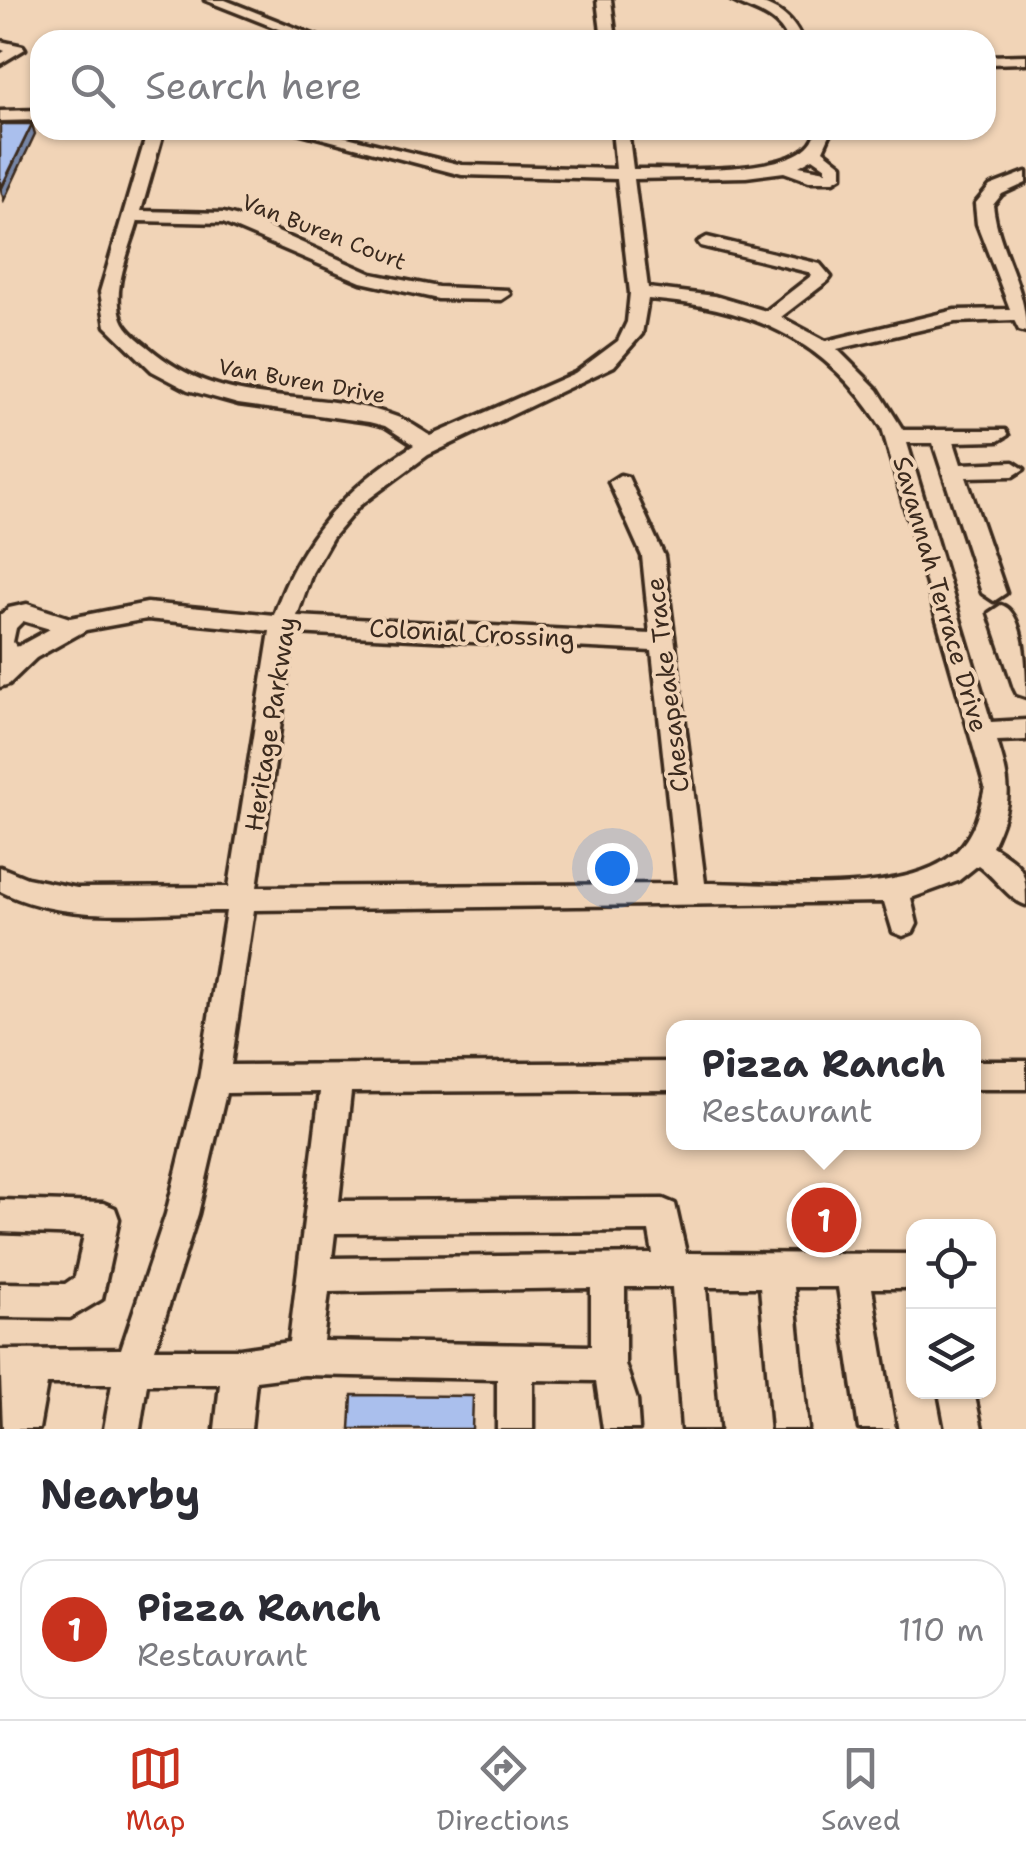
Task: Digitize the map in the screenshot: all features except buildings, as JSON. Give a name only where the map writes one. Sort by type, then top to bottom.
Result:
[{"type":"street","points":[[212,0],[292,30]]},
{"type":"street","points":[[604,0],[608,30]]},
{"type":"street","points":[[738,0],[767,4],[792,30]]},
{"type":"street","points":[[0,46],[18,50],[0,60]]},
{"type":"street","points":[[996,60],[1026,60]]},
{"type":"street","points":[[0,116],[30,115]]},
{"type":"street","name":"Van Buren Drive","points":[[153,140],[109,292],[113,322],[159,367],[195,386],[238,398],[392,422],[430,444]]},
{"type":"street","points":[[339,140],[462,170],[625,174],[746,172],[786,167],[812,152],[822,140]]},
{"type":"street","name":"Heritage Parkway","points":[[122,1429],[132,1367],[182,1214],[214,1078],[283,624],[301,572],[330,525],[396,461],[611,362],[632,340],[640,315],[640,293],[621,140]]},
{"type":"street","points":[[786,167],[809,176],[834,176],[834,165],[812,152]]},
{"type":"street","points":[[823,347],[955,316],[1024,320],[986,224],[984,204],[996,190],[1026,177]]},
{"type":"street","name":"Van Buren Court","points":[[130,216],[224,218],[367,278],[438,293],[501,294]]},
{"type":"street","points":[[708,242],[814,268],[822,277],[768,318]]},
{"type":"street","name":"Savannah Terrace Drive","points":[[640,293],[694,295],[729,302],[768,318],[823,347],[860,378],[880,403],[895,437],[998,787],[994,812],[977,850]]},
{"type":"street","points":[[895,437],[998,435]]},
{"type":"street","points":[[942,436],[1026,688]]},
{"type":"street","points":[[953,471],[1014,469]]},
{"type":"street","name":"Chesapeake Trace","points":[[620,482],[653,556],[692,894]]},
{"type":"street","points":[[8,670],[0,643],[2,628],[13,615],[26,611],[42,613],[70,629]]},
{"type":"street","name":"Colonial Crossing","points":[[8,670],[27,652],[80,623],[147,611],[283,624],[662,643]]},
{"type":"street","points":[[982,732],[1026,730]]},
{"type":"street","points":[[2,881],[77,900],[895,890],[968,862],[977,850],[1008,872],[1025,894]]},
{"type":"street","points":[[895,890],[904,924]]},
{"type":"street","points":[[981,1075],[1026,1075]]},
{"type":"street","points":[[214,1078],[666,1076]]},
{"type":"street","points":[[304,1358],[337,1078]]},
{"type":"street","points":[[0,1216],[104,1219],[90,1287],[70,1302],[0,1300]]},
{"type":"street","points":[[321,1217],[664,1216],[680,1270],[700,1429]]},
{"type":"street","points":[[775,1270],[790,1429]]},
{"type":"street","points":[[852,1270],[877,1429]]},
{"type":"street","points":[[314,1274],[906,1271]]},
{"type":"street","points":[[608,1272],[608,1364],[619,1400],[621,1429]]},
{"type":"street","points":[[16,1393],[132,1367],[240,1366],[304,1358],[608,1364]]},
{"type":"street","points":[[515,1362],[516,1429]]},
{"type":"street","points":[[234,1429],[240,1366]]},
{"type":"street","points":[[958,1399],[964,1429]]},
{"type":"place","name":"Pizza Ranch","points":[[824,1220]]}]
